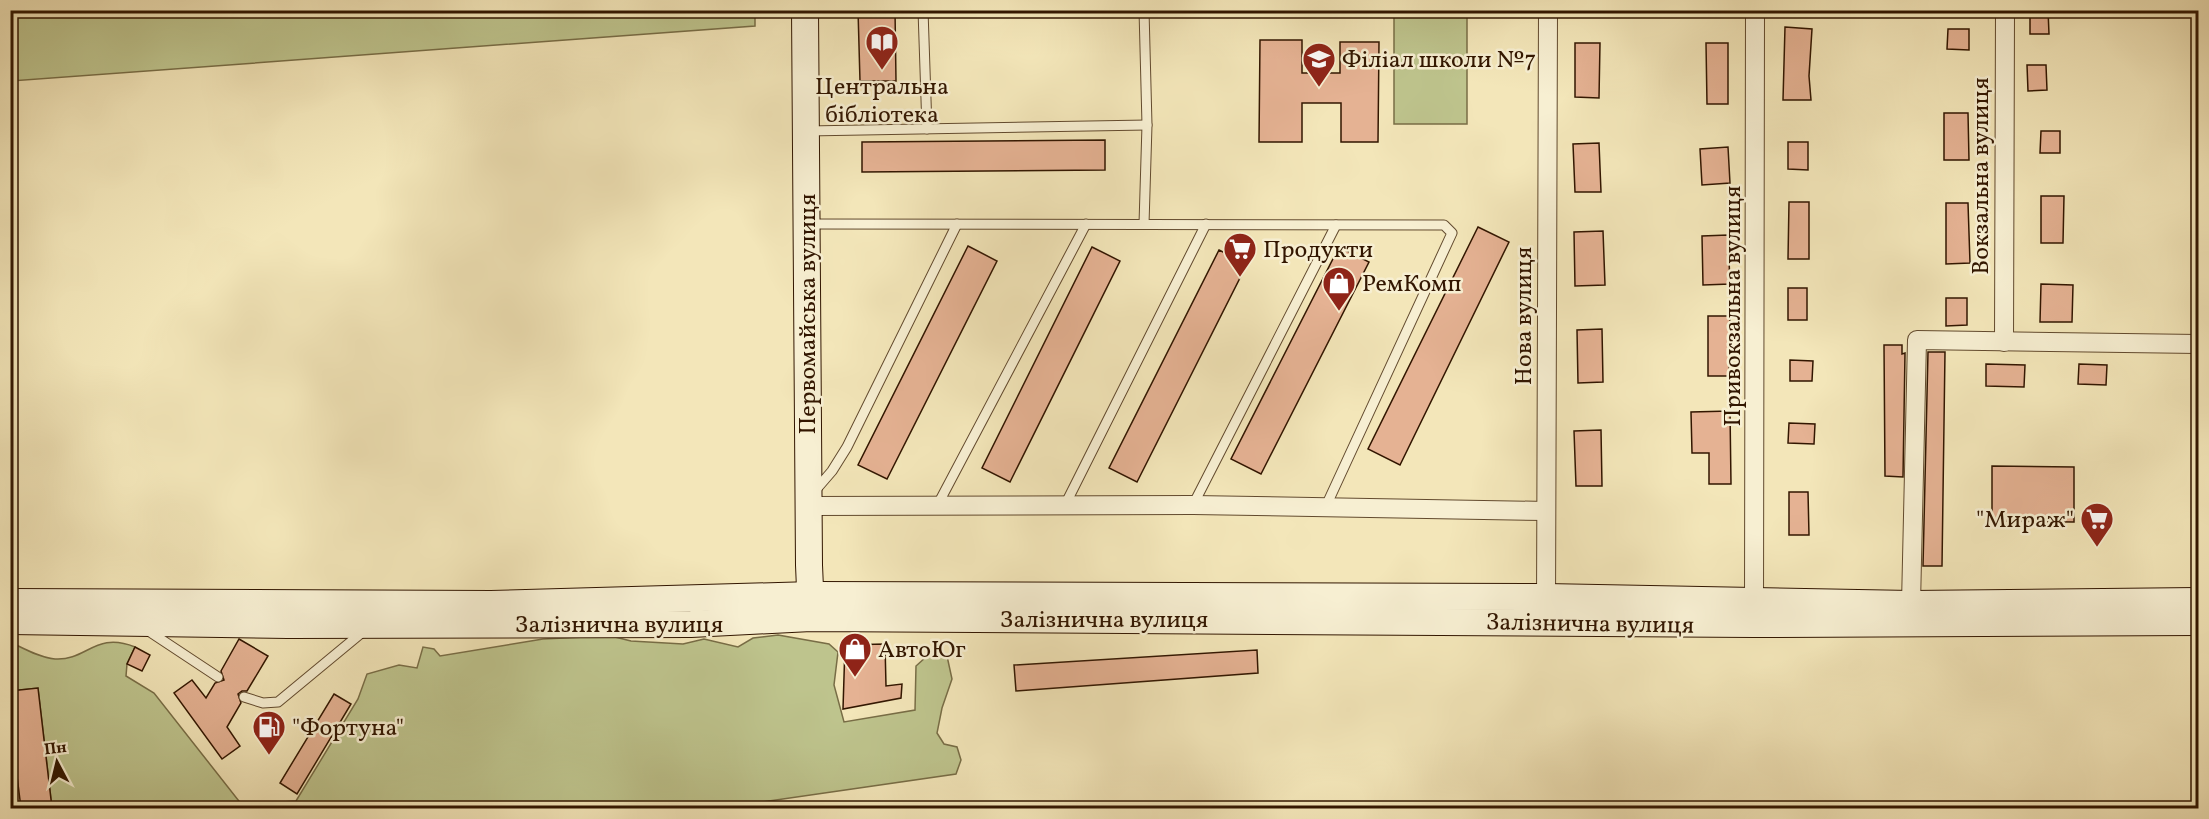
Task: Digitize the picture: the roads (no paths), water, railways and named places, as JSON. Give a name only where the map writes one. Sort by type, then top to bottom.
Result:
[{"type":"main road","name":"Первомайська вулиця","points":[[805,10],[808,503],[811,606]]},
{"type":"main road","name":"Залізнична вулиця","points":[[10,602],[1547,610],[1754,602],[1911,604],[2199,601]]},
{"type":"main road","name":"Залізнична вулиця","points":[[10,621],[370,625],[729,624],[811,606]]},
{"type":"main road","name":"Залізнична вулиця","points":[[1547,610],[1753,624],[2199,622]]},
{"type":"street","name":"Нова вулиця","points":[[1547,610],[1548,10]]},
{"type":"street","name":"Привокзальна вулиця","points":[[1754,602],[1755,10]]},
{"type":"street","name":"Вокзальна вулиця","points":[[2004,342],[2005,10]]},
{"type":"street","points":[[1911,604],[1917,340],[2199,344]]},
{"type":"street","points":[[808,503],[937,506],[1326,506],[1546,511]]},
{"type":"lane","points":[[923,10],[927,129]]},
{"type":"lane","points":[[1143,10],[1147,125],[1144,225]]},
{"type":"lane","points":[[805,131],[1147,125]]},
{"type":"lane","points":[[806,224],[1444,225],[1452,232],[1326,506]]},
{"type":"lane","points":[[808,503],[847,447],[957,224]]},
{"type":"lane","points":[[937,506],[1086,224]]},
{"type":"lane","points":[[1065,505],[1206,224]]},
{"type":"lane","points":[[1193,505],[1336,225]]},
{"type":"lane","points":[[137,624],[218,676]]},
{"type":"lane","points":[[244,697],[263,703],[278,702],[370,625]]},
{"type":"place","name":"Центральна бібліотека","points":[[882,71]]},
{"type":"place","name":"Філіал школи №7","points":[[1319,88]]},
{"type":"place","name":"Продукти","points":[[1240,278]]},
{"type":"place","name":"РемКомп","points":[[1339,312]]},
{"type":"place","name":"\"Мираж\"","points":[[2097,548]]},
{"type":"place","name":"АвтоЮг","points":[[855,678]]},
{"type":"place","name":"\"Фортуна\"","points":[[269,756]]}]
